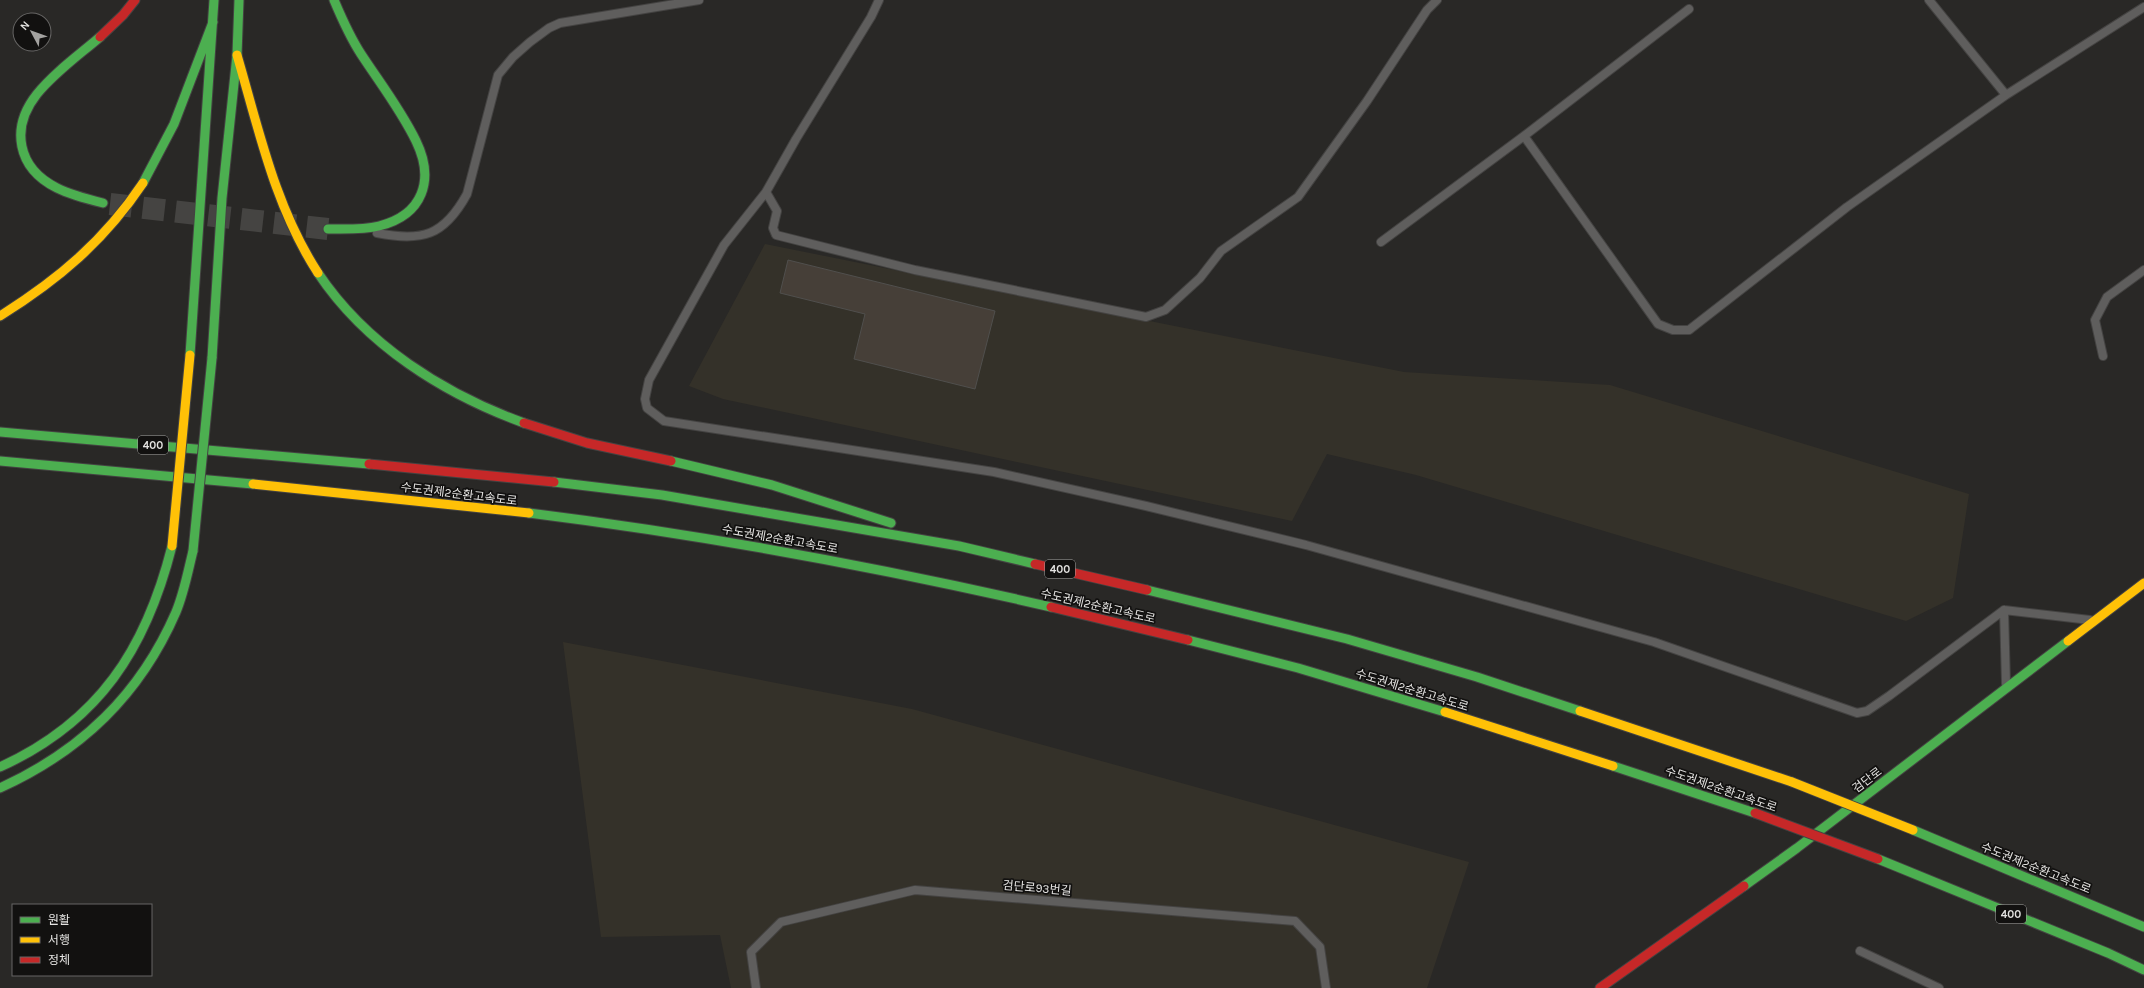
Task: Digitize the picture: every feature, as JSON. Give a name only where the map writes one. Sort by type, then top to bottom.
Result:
[{"type":"main road","points":[[103,203],[61,190],[44,182],[30,165],[22,147],[20,128],[25,111],[38,93],[113,24],[135,0]]},
{"type":"main road","points":[[0,767],[26,755],[57,736],[82,714],[105,689],[124,662],[158,600],[166,574],[172,546],[190,355],[214,0]]},
{"type":"main road","points":[[0,788],[21,780],[56,760],[82,740],[126,695],[145,668],[176,612],[185,586],[193,550],[212,358],[222,198],[238,55],[239,11],[242,0]]},
{"type":"main road","points":[[328,229],[357,228],[388,224],[408,212],[421,198],[427,180],[420,147],[402,115],[361,55],[345,28],[334,0]]},
{"type":"main road","points":[[0,316],[60,276],[90,249],[122,214],[144,182],[172,129],[213,22]]},
{"type":"main road","points":[[238,55],[280,200],[305,253],[332,294],[376,339],[416,369],[480,404],[540,429],[594,444],[732,474],[827,501],[959,546]]},
{"type":"main road","name":"수도권제2순환고속도로","points":[[0,432],[307,458],[580,484],[662,495],[959,546],[1215,606],[1347,639],[1477,677],[1792,782],[1913,830],[2144,928]]},
{"type":"main road","name":"수도권제2순환고속도로","points":[[0,461],[423,501],[562,518],[784,551],[928,579],[1200,642],[1323,675],[1547,744],[1755,813],[1878,859],[2108,953],[2144,970]]},
{"type":"main road","points":[[0,468],[62,467]]},
{"type":"main road","name":"검단로","points":[[1600,988],[1797,848],[2144,583]]},
{"type":"lane","points":[[357,228],[406,238],[429,235],[443,225],[458,210],[467,194],[498,75],[513,57],[549,28],[560,23],[699,0]]},
{"type":"lane","points":[[879,0],[871,17],[796,139],[766,192],[724,245],[649,380],[645,399],[647,408],[664,421],[994,472],[1146,506],[1306,545],[1647,640],[1857,713],[1867,711],[1889,696],[2004,610],[2094,621]]},
{"type":"lane","points":[[766,192],[777,210],[773,228],[776,235],[915,270],[1146,318],[1165,310],[1200,278],[1221,251],[1298,197],[1367,102],[1428,10],[1437,0]]},
{"type":"lane","points":[[1929,0],[2006,95]]},
{"type":"lane","points":[[1524,136],[1658,324],[1673,330],[1689,330],[1847,207],[2006,95],[2144,7]]},
{"type":"lane","points":[[1381,242],[1524,136],[1688,9]]},
{"type":"lane","points":[[2103,356],[2095,320],[2107,297],[2144,270]]},
{"type":"lane","points":[[2004,610],[2006,689]]},
{"type":"lane","name":"검단로93번길","points":[[756,988],[751,952],[781,922],[915,890],[1295,921],[1320,946],[1326,988]]},
{"type":"lane","points":[[1860,951],[1939,988]]},
{"type":"shaded area","points":[[765,244],[1404,372],[1610,385],[1969,494],[1953,598],[1906,621],[1416,475],[1327,454],[1292,521],[723,399],[689,386]]},
{"type":"shaded area","points":[[563,642],[912,709],[1469,862],[1427,988],[731,988],[720,935],[601,937]]},
{"type":"building","points":[[788,260],[995,311],[975,389],[854,359],[865,314],[780,293]]},
{"type":"tunnel","points":[[110,204],[328,229]]},
{"type":"traffic: fast","points":[[190,355],[214,0]]},
{"type":"traffic: fast","points":[[212,358],[222,198],[237,55],[239,0]]},
{"type":"traffic: fast","points":[[328,229],[367,228],[394,221],[406,214],[415,205],[421,194],[424,182],[422,155],[416,141],[397,107],[357,48],[346,28],[334,0]]},
{"type":"traffic: fast","points":[[143,183],[174,124],[213,22]]},
{"type":"traffic: fast","points":[[100,37],[59,71],[37,94],[28,107],[23,120],[21,133],[22,146],[26,158],[33,170],[44,180],[68,193],[103,203]]},
{"type":"traffic: fast","points":[[318,273],[337,299],[359,323],[409,364],[436,382],[465,397],[524,423]]},
{"type":"traffic: fast","points":[[193,551],[212,358]]},
{"type":"traffic: fast","points":[[0,432],[369,464]]},
{"type":"traffic: fast","points":[[0,461],[253,484]]},
{"type":"traffic: fast","points":[[671,461],[772,485],[891,523]]},
{"type":"traffic: fast","points":[[554,482],[662,495],[959,546],[1035,564]]},
{"type":"traffic: fast","points":[[529,513],[660,531],[791,553],[856,565],[1051,607]]},
{"type":"traffic: fast","points":[[0,767],[35,749],[65,728],[91,704],[113,678],[132,649],[148,618],[161,583],[172,546]]},
{"type":"traffic: fast","points":[[0,788],[57,757],[82,738],[105,717],[126,694],[145,669],[176,612],[184,590],[193,551]]},
{"type":"traffic: fast","points":[[1147,590],[1347,639],[1477,677],[1580,711]]},
{"type":"traffic: fast","points":[[1188,640],[1298,668],[1445,712]]},
{"type":"traffic: fast","points":[[1744,886],[1797,848],[2068,641]]},
{"type":"traffic: fast","points":[[1613,766],[1755,813]]},
{"type":"traffic: fast","points":[[1913,830],[2144,927]]},
{"type":"traffic: fast","points":[[1878,859],[2108,953],[2144,970]]},
{"type":"traffic: slow","points":[[237,55],[261,140],[279,195],[290,222],[318,273]]},
{"type":"traffic: slow","points":[[0,316],[42,288],[79,257],[112,223],[143,183]]},
{"type":"traffic: slow","points":[[172,546],[190,355]]},
{"type":"traffic: slow","points":[[253,484],[529,513]]},
{"type":"traffic: slow","points":[[2068,641],[2144,583]]},
{"type":"traffic: slow","points":[[1580,711],[1792,782]]},
{"type":"traffic: slow","points":[[1445,712],[1613,766]]},
{"type":"traffic: slow","points":[[1792,782],[1913,830]]},
{"type":"traffic: jam","points":[[100,37],[123,15],[135,0]]},
{"type":"traffic: jam","points":[[524,423],[587,443],[671,461]]},
{"type":"traffic: jam","points":[[369,464],[554,482]]},
{"type":"traffic: jam","points":[[1035,564],[1147,590]]},
{"type":"traffic: jam","points":[[1051,607],[1188,640]]},
{"type":"traffic: jam","points":[[1755,813],[1878,859]]},
{"type":"traffic: jam","points":[[1600,988],[1744,886]]}]
